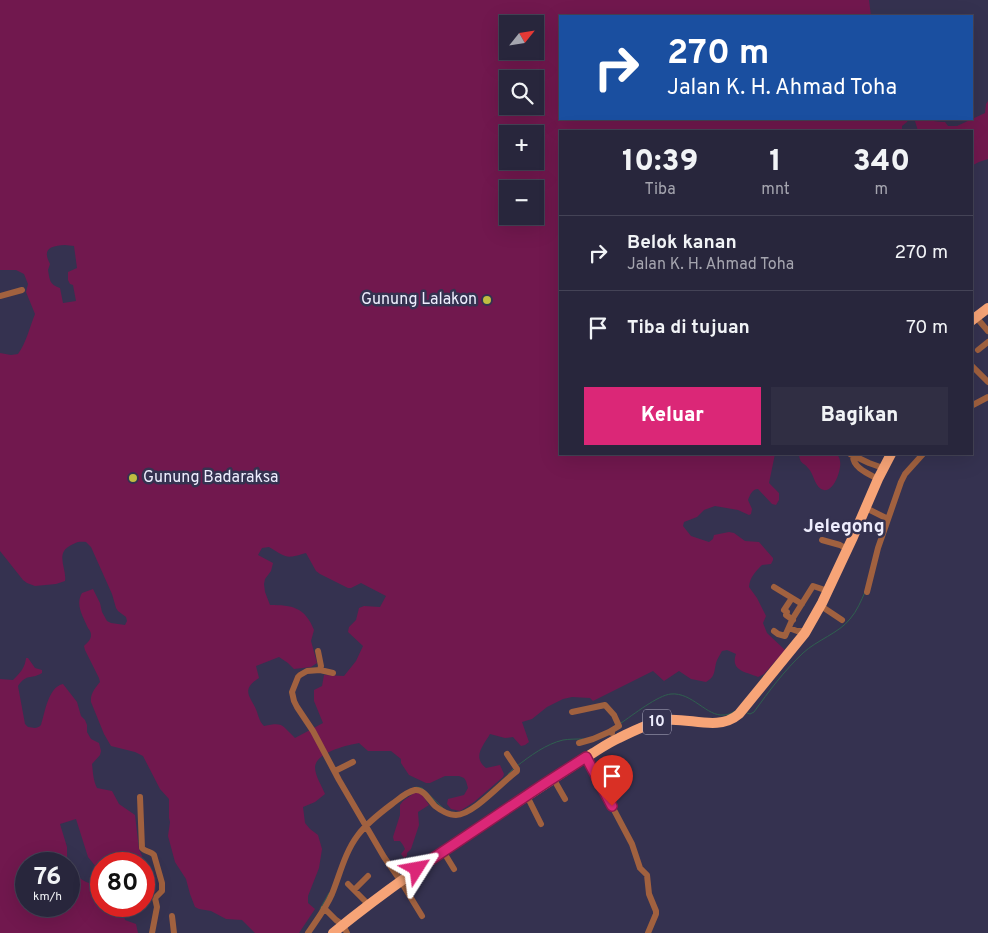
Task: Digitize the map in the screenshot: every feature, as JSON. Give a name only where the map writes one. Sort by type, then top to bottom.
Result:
[{"type":"highway","points":[[974,319],[988,308]]},
{"type":"highway","name":"10","points":[[333,933],[345,929],[369,905],[400,880],[553,778],[619,738],[665,720],[723,723],[734,718],[744,709],[806,631],[821,606],[866,508],[881,468],[890,455]]},
{"type":"street","points":[[0,296],[22,290]]},
{"type":"street","points":[[974,319],[988,331]]},
{"type":"street","points":[[978,350],[988,342]]},
{"type":"street","points":[[975,372],[988,382]]},
{"type":"street","points":[[973,405],[988,397]]},
{"type":"street","points":[[852,455],[881,468]]},
{"type":"street","points":[[852,455],[856,465],[878,479]]},
{"type":"street","points":[[867,592],[878,548],[900,482],[922,455]]},
{"type":"street","points":[[861,469],[881,468]]},
{"type":"street","points":[[866,508],[888,519]]},
{"type":"street","points":[[822,540],[848,549]]},
{"type":"street","points":[[774,631],[784,636],[813,586],[828,592]]},
{"type":"street","points":[[774,587],[802,604]]},
{"type":"street","points":[[792,598],[784,610],[787,612],[786,615],[793,620]]},
{"type":"street","points":[[821,606],[842,620]]},
{"type":"street","points":[[789,628],[797,632],[806,631]]},
{"type":"street","points":[[318,651],[320,670]]},
{"type":"street","points":[[333,672],[308,671],[300,675],[292,692],[296,708],[313,731],[384,857],[422,916]]},
{"type":"street","points":[[572,712],[605,705],[619,724],[609,732],[579,743]]},
{"type":"street","points":[[609,732],[619,738]]},
{"type":"street","points":[[308,933],[331,896],[351,847],[358,835],[380,812],[405,795],[414,790],[419,790],[428,797],[433,805],[448,813],[455,815],[467,812],[517,771],[507,754]]},
{"type":"street","points":[[586,757],[632,844],[640,868],[648,878],[649,894],[656,911],[648,933]]},
{"type":"street","points":[[334,771],[353,762]]},
{"type":"street","points":[[553,778],[565,799]]},
{"type":"street","points":[[526,796],[541,824]]},
{"type":"street","points":[[140,797],[142,845],[144,850],[154,855],[162,884],[162,892],[155,898],[157,907],[152,933]]},
{"type":"street","points":[[443,851],[454,869]]},
{"type":"street","points":[[355,889],[368,876]]},
{"type":"street","points":[[348,884],[369,905]]},
{"type":"street","points":[[324,908],[345,929]]},
{"type":"street","points":[[172,916],[174,933]]},
{"type":"shaded area","points":[[0,0],[869,0],[871,15],[559,15],[559,120],[908,120],[902,126],[902,130],[559,130],[559,455],[775,455],[769,483],[779,493],[779,500],[776,505],[772,504],[756,489],[748,500],[752,509],[751,514],[715,506],[704,510],[697,517],[684,522],[683,526],[691,536],[709,542],[713,539],[714,535],[734,533],[745,541],[759,542],[773,558],[771,564],[762,565],[755,572],[750,580],[749,587],[766,616],[763,623],[767,633],[785,650],[764,674],[758,677],[740,670],[735,664],[736,654],[727,650],[722,651],[716,662],[713,676],[706,682],[691,679],[679,671],[664,681],[653,671],[593,701],[590,698],[572,697],[563,699],[547,707],[532,719],[522,722],[529,742],[525,745],[521,746],[513,737],[505,738],[490,734],[480,751],[480,760],[486,768],[500,765],[504,774],[503,777],[474,802],[460,811],[451,809],[447,804],[448,799],[464,795],[468,788],[464,778],[445,776],[426,783],[409,775],[401,763],[401,759],[391,751],[368,751],[359,743],[326,753],[317,762],[315,767],[317,777],[325,794],[315,802],[303,807],[305,823],[318,835],[322,849],[319,868],[308,896],[308,903],[315,909],[299,933],[255,933],[242,920],[226,919],[211,911],[195,907],[186,879],[175,862],[168,836],[170,822],[169,799],[160,789],[143,756],[111,746],[91,702],[92,694],[100,682],[84,646],[90,640],[91,635],[82,615],[79,602],[82,593],[93,589],[107,621],[125,625],[127,621],[126,617],[116,608],[112,594],[91,547],[86,542],[83,542],[68,547],[62,558],[65,581],[35,586],[23,580],[0,551],[0,353],[18,354],[26,340],[35,314],[26,292],[28,284],[24,274],[16,270],[0,270]],"holes":[[[55,246],[74,246],[77,268],[68,272],[68,280],[73,285],[76,301],[63,303],[60,288],[54,285],[50,279],[48,270],[50,264],[47,252]],[[269,547],[287,556],[306,553],[316,571],[320,574],[348,588],[361,583],[386,596],[380,607],[364,606],[359,608],[356,620],[349,627],[348,632],[363,646],[356,661],[344,676],[324,675],[322,686],[314,690],[314,701],[323,723],[295,738],[282,726],[275,724],[264,726],[248,691],[259,678],[256,666],[279,657],[294,669],[311,667],[317,663],[311,641],[314,630],[306,616],[291,607],[270,605],[264,584],[273,563],[258,555],[262,548]]]},
{"type":"shaded area","points":[[988,101],[988,159],[973,165],[973,130],[918,130],[915,121],[918,120],[945,122],[948,126],[957,126],[973,120],[985,113]]},
{"type":"shaded area","points":[[799,455],[838,455],[840,465],[836,481],[829,489],[821,489],[815,482],[811,471]]},
{"type":"shaded area","points":[[26,658],[28,658],[35,668],[42,670],[42,673],[26,678],[18,686],[25,724],[28,727],[34,728],[41,725],[51,695],[58,686],[63,684],[77,702],[91,739],[99,743],[100,755],[92,764],[97,788],[112,791],[119,804],[135,815],[140,852],[90,852],[90,859],[76,819],[60,824],[67,852],[15,852],[15,917],[80,917],[80,878],[90,883],[90,917],[124,917],[125,920],[136,924],[138,933],[0,933],[0,679],[13,680],[25,665]]},
{"type":"shaded area","points":[[417,791],[421,793],[429,805],[418,812],[419,825],[411,849],[404,858],[401,854],[405,849],[403,845],[400,841],[394,841],[393,837],[400,815],[400,805]]},
{"type":"waterway","points":[[747,713],[754,712],[777,681],[803,653],[850,619],[859,606],[865,592]]},
{"type":"waterway","points":[[621,723],[653,702],[671,694],[679,694],[693,700],[718,715],[727,715],[735,711]]},
{"type":"waterway","points":[[517,766],[550,744],[563,740],[583,739]]},
{"type":"waterway","points":[[508,774],[514,768]]},
{"type":"waterway","points":[[416,787],[422,788],[443,808]]},
{"type":"waterway","points":[[320,909],[329,893]]},
{"type":"place","name":"Gunung Lalakon","points":[[487,300]]},
{"type":"place","name":"Gunung Badaraksa","points":[[133,478]]},
{"type":"district","name":"Jelegong","points":[[844,527]]},
{"type":"route","points":[[417,869],[586,757],[612,806]]}]
